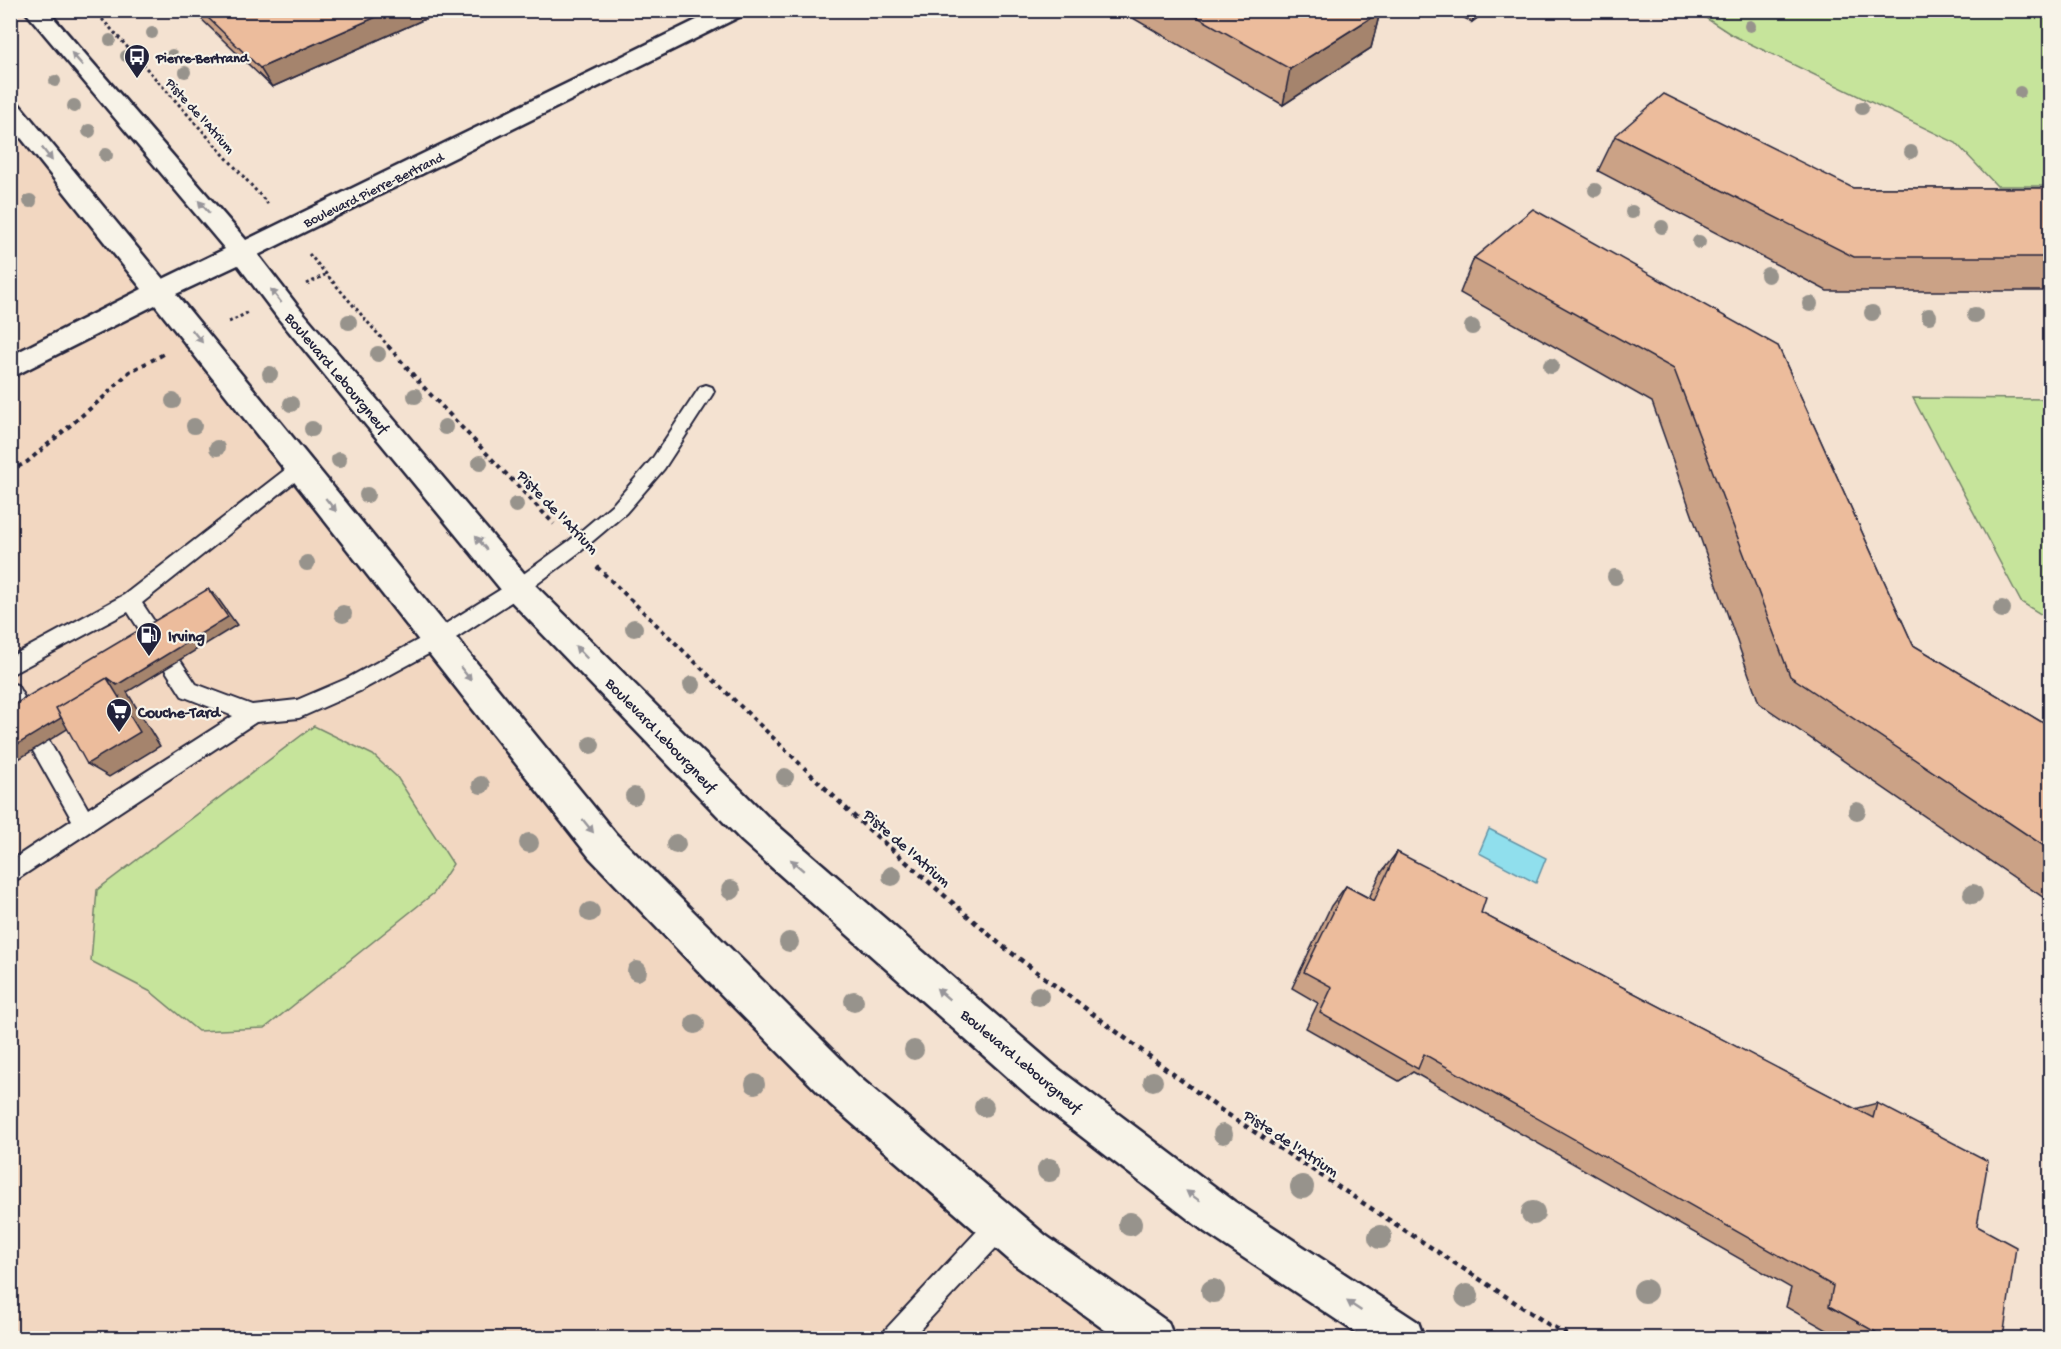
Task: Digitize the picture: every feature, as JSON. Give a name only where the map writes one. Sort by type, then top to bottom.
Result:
[{"type":"main road","name":"Boulevard Lebourgneuf","points":[[35,10],[242,252],[287,311],[518,588],[755,829],[1042,1081],[1220,1217],[1402,1338]]},
{"type":"main road","name":"Boulevard Pierre-Bertrand","points":[[10,368],[160,291],[735,10]]},
{"type":"main road","points":[[10,108],[107,230],[160,291],[603,846],[844,1090],[1030,1250],[1152,1338]]},
{"type":"lane","points":[[131,601],[189,690],[252,714],[299,709],[353,685],[438,639],[518,588],[575,546],[620,508],[658,464],[706,390]]},
{"type":"lane","points":[[10,667],[131,601],[301,467]]},
{"type":"lane","points":[[10,691],[85,823]]},
{"type":"lane","points":[[10,874],[252,714]]},
{"type":"lane","points":[[895,1338],[1000,1225]]},
{"type":"path","name":"Piste de l'Atrium","points":[[94,10],[269,206]]},
{"type":"path","name":"Piste de l'Atrium","points":[[318,266],[429,393],[575,546],[857,819],[1001,945],[1221,1110],[1548,1324],[1574,1338]]},
{"type":"path","points":[[306,284],[325,274]]},
{"type":"path","points":[[10,471],[27,462],[129,372]]},
{"type":"shaded area","points":[[11,105],[603,846],[1030,1250],[1148,1338],[11,1338]]},
{"type":"green space","points":[[1695,11],[2050,11],[2050,186],[1997,186],[1956,143],[1732,35]]},
{"type":"green space","points":[[1913,398],[2050,399],[2050,620],[2021,602]]},
{"type":"green space","points":[[314,726],[373,755],[397,777],[453,864],[434,893],[265,1028],[198,1031],[151,992],[91,961],[97,890]]},
{"type":"water","points":[[1489,829],[1546,858],[1536,883],[1479,853]]},
{"type":"building","points":[[200,10],[392,10],[260,68]]},
{"type":"building","points":[[1185,10],[1378,10],[1380,12],[1290,69]]},
{"type":"building","points":[[1664,94],[1853,188],[2050,188],[2050,257],[1854,257],[1615,136]]},
{"type":"building","points":[[1533,209],[1778,346],[1913,645],[2050,727],[2050,850],[1790,676],[1674,369],[1474,258]]},
{"type":"building","points":[[208,589],[228,617],[117,685],[107,678],[56,708],[61,718],[10,749],[10,707]]},
{"type":"building","points":[[107,678],[140,732],[87,764],[56,708]]},
{"type":"building","points":[[1397,852],[1486,898],[1481,913],[1873,1118],[1877,1103],[1988,1161],[1977,1226],[2016,1247],[2003,1338],[1886,1338],[1829,1306],[1833,1286],[1424,1054],[1418,1069],[1320,1013],[1332,987],[1304,972],[1346,886],[1374,901]]},
{"type":"place","name":"Pierre-Bertrand","points":[[137,80]]},
{"type":"place","name":"Irving","points":[[149,658]]},
{"type":"place","name":"Couche-Tard","points":[[119,734]]}]
